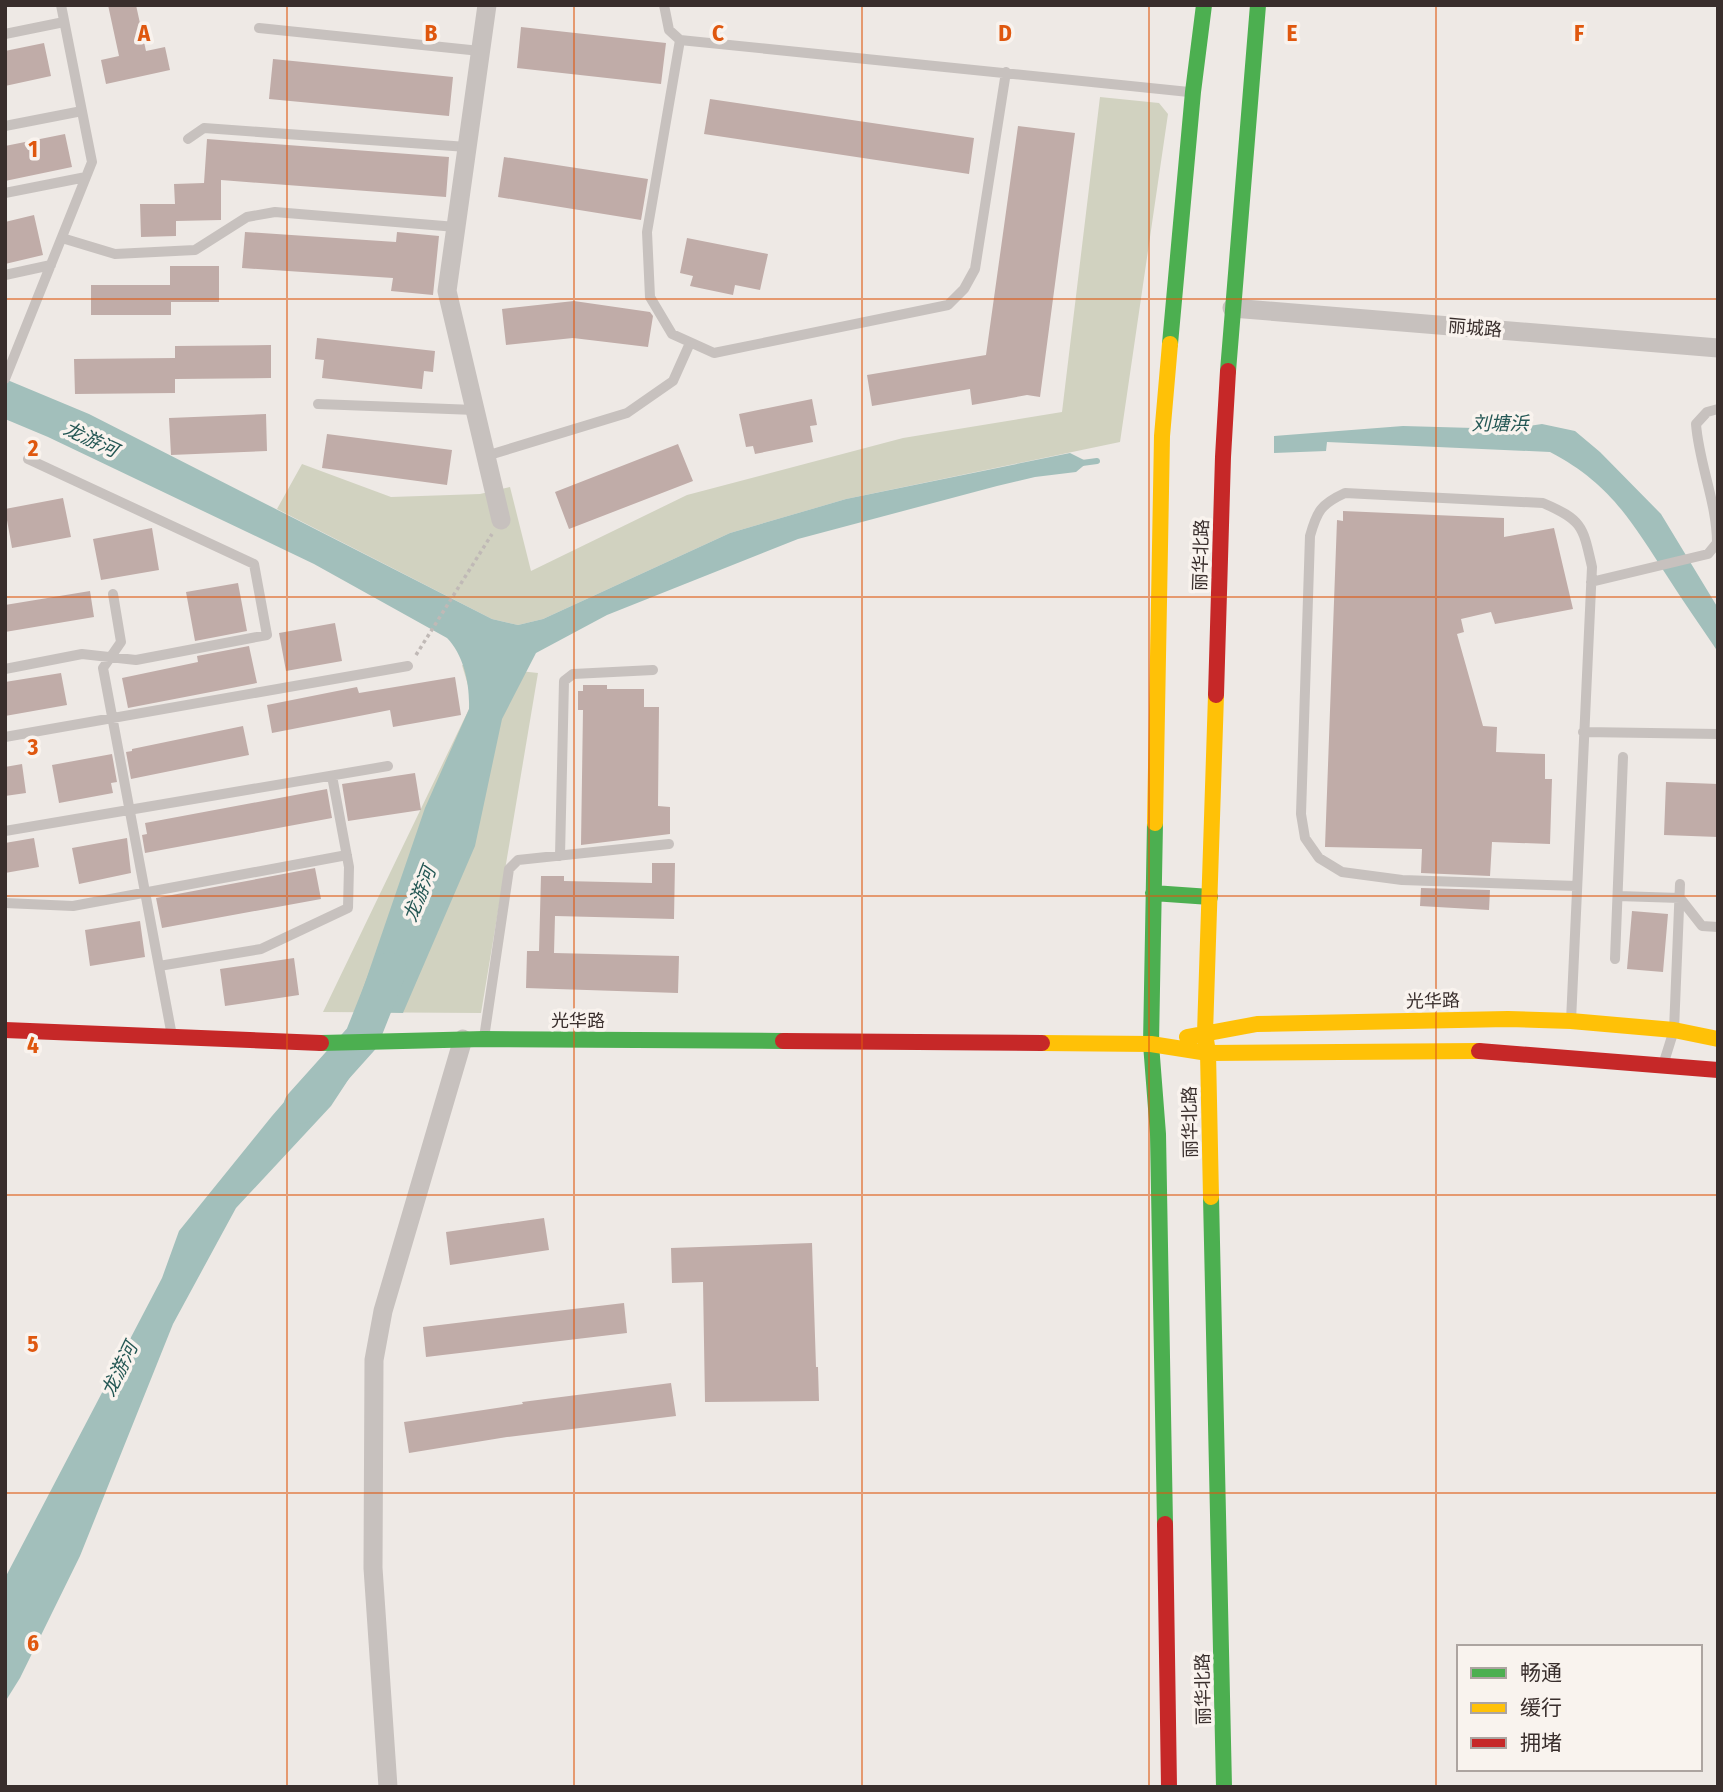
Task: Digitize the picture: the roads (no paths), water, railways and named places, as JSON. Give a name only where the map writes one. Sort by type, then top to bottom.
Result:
[{"type":"main road","points":[[1193,92],[1204,5]]},
{"type":"main road","points":[[1231,308],[1258,5]]},
{"type":"main road","name":"丽华北路","points":[[1169,1787],[1158,1148],[1150,1044],[1162,436],[1193,92]]},
{"type":"main road","name":"丽华北路","points":[[1224,1787],[1208,1054],[1205,1033],[1224,429],[1231,308]]},
{"type":"main road","points":[[1153,893],[1210,897]]},
{"type":"main road","name":"光华路","points":[[1150,1044],[1256,1024],[1508,1019],[1571,1021],[1674,1030],[1718,1039]]},
{"type":"main road","name":"光华路","points":[[5,1030],[308,1042],[383,1043],[484,1039],[1150,1044],[1208,1054],[1499,1052],[1718,1070]]},
{"type":"street","points":[[487,5],[447,291],[501,520]]},
{"type":"street","name":"丽城路","points":[[1231,308],[1718,348]]},
{"type":"street","points":[[388,1787],[373,1568],[374,1360],[383,1311],[463,1039]]},
{"type":"lane","points":[[5,379],[92,162],[61,5]]},
{"type":"lane","points":[[664,5],[669,30],[680,40],[1193,92]]},
{"type":"lane","points":[[5,34],[64,22]]},
{"type":"lane","points":[[259,28],[480,51]]},
{"type":"lane","points":[[680,40],[647,232],[650,297],[672,334],[714,353],[948,305],[964,289],[975,269],[1006,72]]},
{"type":"lane","points":[[5,126],[82,111]]},
{"type":"lane","points":[[188,139],[204,128],[467,147]]},
{"type":"lane","points":[[5,193],[86,177]]},
{"type":"lane","points":[[62,238],[115,254],[195,250],[247,217],[275,212],[456,227]]},
{"type":"lane","points":[[5,275],[51,265]]},
{"type":"lane","points":[[486,456],[627,413],[673,381],[690,342]]},
{"type":"lane","points":[[318,404],[475,410]]},
{"type":"lane","points":[[1591,582],[1708,554],[1717,544],[1717,525],[1698,446],[1696,424],[1707,412],[1718,410]]},
{"type":"lane","points":[[5,669],[82,654],[136,660],[267,635],[254,564],[28,459]]},
{"type":"lane","points":[[1571,1021],[1591,582],[1591,567],[1584,534],[1569,514],[1543,503],[1345,493],[1327,501],[1316,516],[1310,536],[1301,814],[1305,838],[1319,858],[1342,872],[1402,880],[1577,886]]},
{"type":"lane","points":[[113,594],[121,642],[103,668],[172,1037]]},
{"type":"lane","points":[[5,737],[408,666]]},
{"type":"lane","points":[[560,856],[564,681],[573,674],[653,670]]},
{"type":"lane","points":[[1583,732],[1718,734]]},
{"type":"lane","points":[[1615,959],[1623,757]]},
{"type":"lane","points":[[5,831],[388,766]]},
{"type":"lane","points":[[159,966],[261,949],[348,908],[349,867],[332,776]]},
{"type":"lane","points":[[484,1039],[509,869],[518,860],[669,845]]},
{"type":"lane","points":[[5,903],[74,906],[347,855]]},
{"type":"lane","points":[[1663,1065],[1674,1030],[1680,884]]},
{"type":"lane","points":[[1618,896],[1680,898],[1702,926],[1718,927]]},
{"type":"water","points":[[5,379],[89,414],[492,619],[518,625],[543,619],[730,533],[846,499],[1070,453],[1088,462],[1076,472],[1035,477],[997,486],[798,539],[607,615],[536,653],[502,719],[475,846],[403,1013],[355,1012],[425,808],[469,709],[467,680],[458,653],[447,638],[314,564],[5,419]]},
{"type":"water","points":[[1542,424],[1575,431],[1600,452],[1661,514],[1718,608],[1718,652],[1618,505],[1589,477],[1550,452],[1327,442],[1326,451],[1274,453],[1274,436],[1403,426],[1509,429]]},
{"type":"water","points":[[356,1068],[331,1106],[236,1208],[173,1324],[80,1556],[20,1678],[5,1702],[5,1578],[162,1278],[179,1231],[311,1071]]},
{"type":"waterway","points":[[1082,463],[1097,461]]},
{"type":"waterway","name":"龙游河","points":[[301,1106],[362,1038],[389,970]]},
{"type":"water label","name":"刘塘浜","points":[[1500,423]]}]
